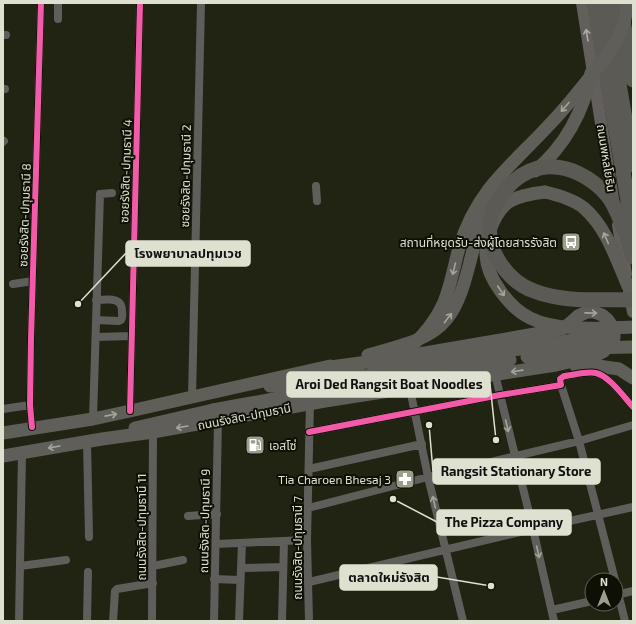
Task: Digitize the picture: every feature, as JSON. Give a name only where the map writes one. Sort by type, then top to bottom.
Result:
[{"type":"highway","points":[[594,3],[633,230]]},
{"type":"highway","name":"ถนนพหลโยธิน","points":[[600,3],[633,194]]},
{"type":"highway","points":[[605,3],[633,164]]},
{"type":"highway","points":[[620,3],[633,80]]},
{"type":"highway","points":[[623,3],[630,34],[633,58]]},
{"type":"highway","points":[[488,190],[535,169],[562,167],[573,171],[591,181],[608,196],[626,233],[633,257]]},
{"type":"highway","points":[[522,174],[506,188],[498,198],[490,216],[490,234],[496,257],[510,276],[532,291],[560,298],[579,300],[630,293]]},
{"type":"main road","name":"ถนนพหลโยธิน","points":[[582,3],[633,312]]},
{"type":"main road","points":[[102,439],[142,426],[215,416],[342,386],[374,373],[402,354],[422,335],[434,320],[443,303],[460,246],[470,221],[488,190],[550,125],[603,61],[621,30],[625,19],[627,3]]},
{"type":"main road","points":[[3,433],[32,427],[93,419],[323,368],[406,345],[437,330],[453,311],[464,286],[477,231],[485,214],[490,206],[504,193],[543,164],[559,146],[576,120],[582,106],[589,86],[592,68]]},
{"type":"main road","points":[[630,293],[604,232],[584,208],[565,197],[545,192],[527,194],[505,204],[494,220],[488,237],[486,256],[491,276],[504,296],[516,308],[530,318],[546,323],[572,327],[633,327]]},
{"type":"main road","points":[[323,368],[390,359],[562,329],[578,316],[587,312],[602,314],[608,320],[614,329],[614,338],[609,347],[595,356],[556,365]]},
{"type":"main road","points":[[233,389],[299,385],[633,330]]},
{"type":"main road","points":[[552,331],[561,337],[565,343],[564,355],[556,365]]},
{"type":"main road","points":[[325,401],[364,388],[402,378],[565,350],[633,347]]},
{"type":"main road","points":[[556,365],[598,366],[619,369],[633,378]]},
{"type":"main road","name":"ถนนรังสิต-ปทุมธานี","points":[[3,456],[87,441],[153,432],[215,416],[325,401],[556,365]]},
{"type":"street","name":"ซอยรังสิต-ปทุมธานี 8","points":[[32,427],[30,405],[41,3]]},
{"type":"street","points":[[58,3],[58,19]]},
{"type":"street","name":"ซอยรังสิต-ปทุมธานี 4","points":[[130,411],[140,3]]},
{"type":"street","name":"ซอยรังสิต-ปทุมธานี 2","points":[[192,397],[201,3]]},
{"type":"street","points":[[316,186],[317,201]]},
{"type":"street","points":[[93,419],[100,194],[112,193]]},
{"type":"street","points":[[13,284],[33,281]]},
{"type":"street","points":[[96,300],[117,301],[122,304],[121,320],[96,320]]},
{"type":"street","points":[[96,337],[131,336]]},
{"type":"street","points":[[613,572],[579,441],[560,379],[564,376],[594,372],[600,374],[607,379],[633,407]]},
{"type":"street","points":[[495,374],[554,621]]},
{"type":"street","points":[[309,432],[500,395],[561,385]]},
{"type":"street","points":[[410,388],[428,477],[463,621]]},
{"type":"street","name":"ถนนรังสิต-ปทุมธานี 7","points":[[309,621],[307,540],[310,403]]},
{"type":"street","points":[[3,409],[30,405]]},
{"type":"street","name":"ถนนรังสิต-ปทุมธานี 9","points":[[214,621],[216,544],[215,416]]},
{"type":"street","points":[[308,508],[428,477],[579,441],[633,425]]},
{"type":"street","name":"ถนนรังสิต-ปทุมธานี 11","points":[[152,621],[153,432]]},
{"type":"street","points":[[87,441],[89,537]]},
{"type":"street","points":[[309,469],[422,444]]},
{"type":"street","points":[[19,621],[22,453]]},
{"type":"street","points":[[309,582],[633,507]]},
{"type":"street","points":[[188,516],[216,514]]},
{"type":"street","points":[[216,544],[307,540]]},
{"type":"street","points":[[282,621],[284,541]]},
{"type":"street","points":[[239,621],[242,543]]},
{"type":"street","points":[[20,566],[66,560]]},
{"type":"street","points":[[153,566],[183,560]]},
{"type":"street","points":[[241,568],[283,567]]},
{"type":"street","points":[[87,621],[88,572]]},
{"type":"street","points":[[214,579],[240,580]]},
{"type":"street","points":[[113,621],[115,591],[117,588],[153,583]]},
{"type":"street","points":[[552,610],[584,603]]},
{"type":"cycle path","points":[[32,427],[30,405],[31,339],[41,3]]},
{"type":"cycle path","points":[[130,411],[140,3]]},
{"type":"cycle path","points":[[309,432],[500,395],[561,385],[560,379],[564,376],[589,372],[596,373],[606,378],[633,407]]},
{"type":"place","name":"สถานที่หยุดรับ-ส่งผู้โดยสารรังสิต","points":[[571,242]]},
{"type":"place","name":"โรงพยาบาลปทุมเวช","points":[[78,304]]},
{"type":"place","name":"Rangsit Stationary Store","points":[[429,425]]},
{"type":"place","name":"Aroi Ded Rangsit Boat Noodles","points":[[496,440]]},
{"type":"place","name":"เอสโซ่","points":[[255,445]]},
{"type":"place","name":"Tia Charoen Bhesaj 3","points":[[405,479]]},
{"type":"place","name":"The Pizza Company","points":[[393,499]]},
{"type":"place","name":"ตลาดใหม่รังสิต","points":[[491,586]]}]
